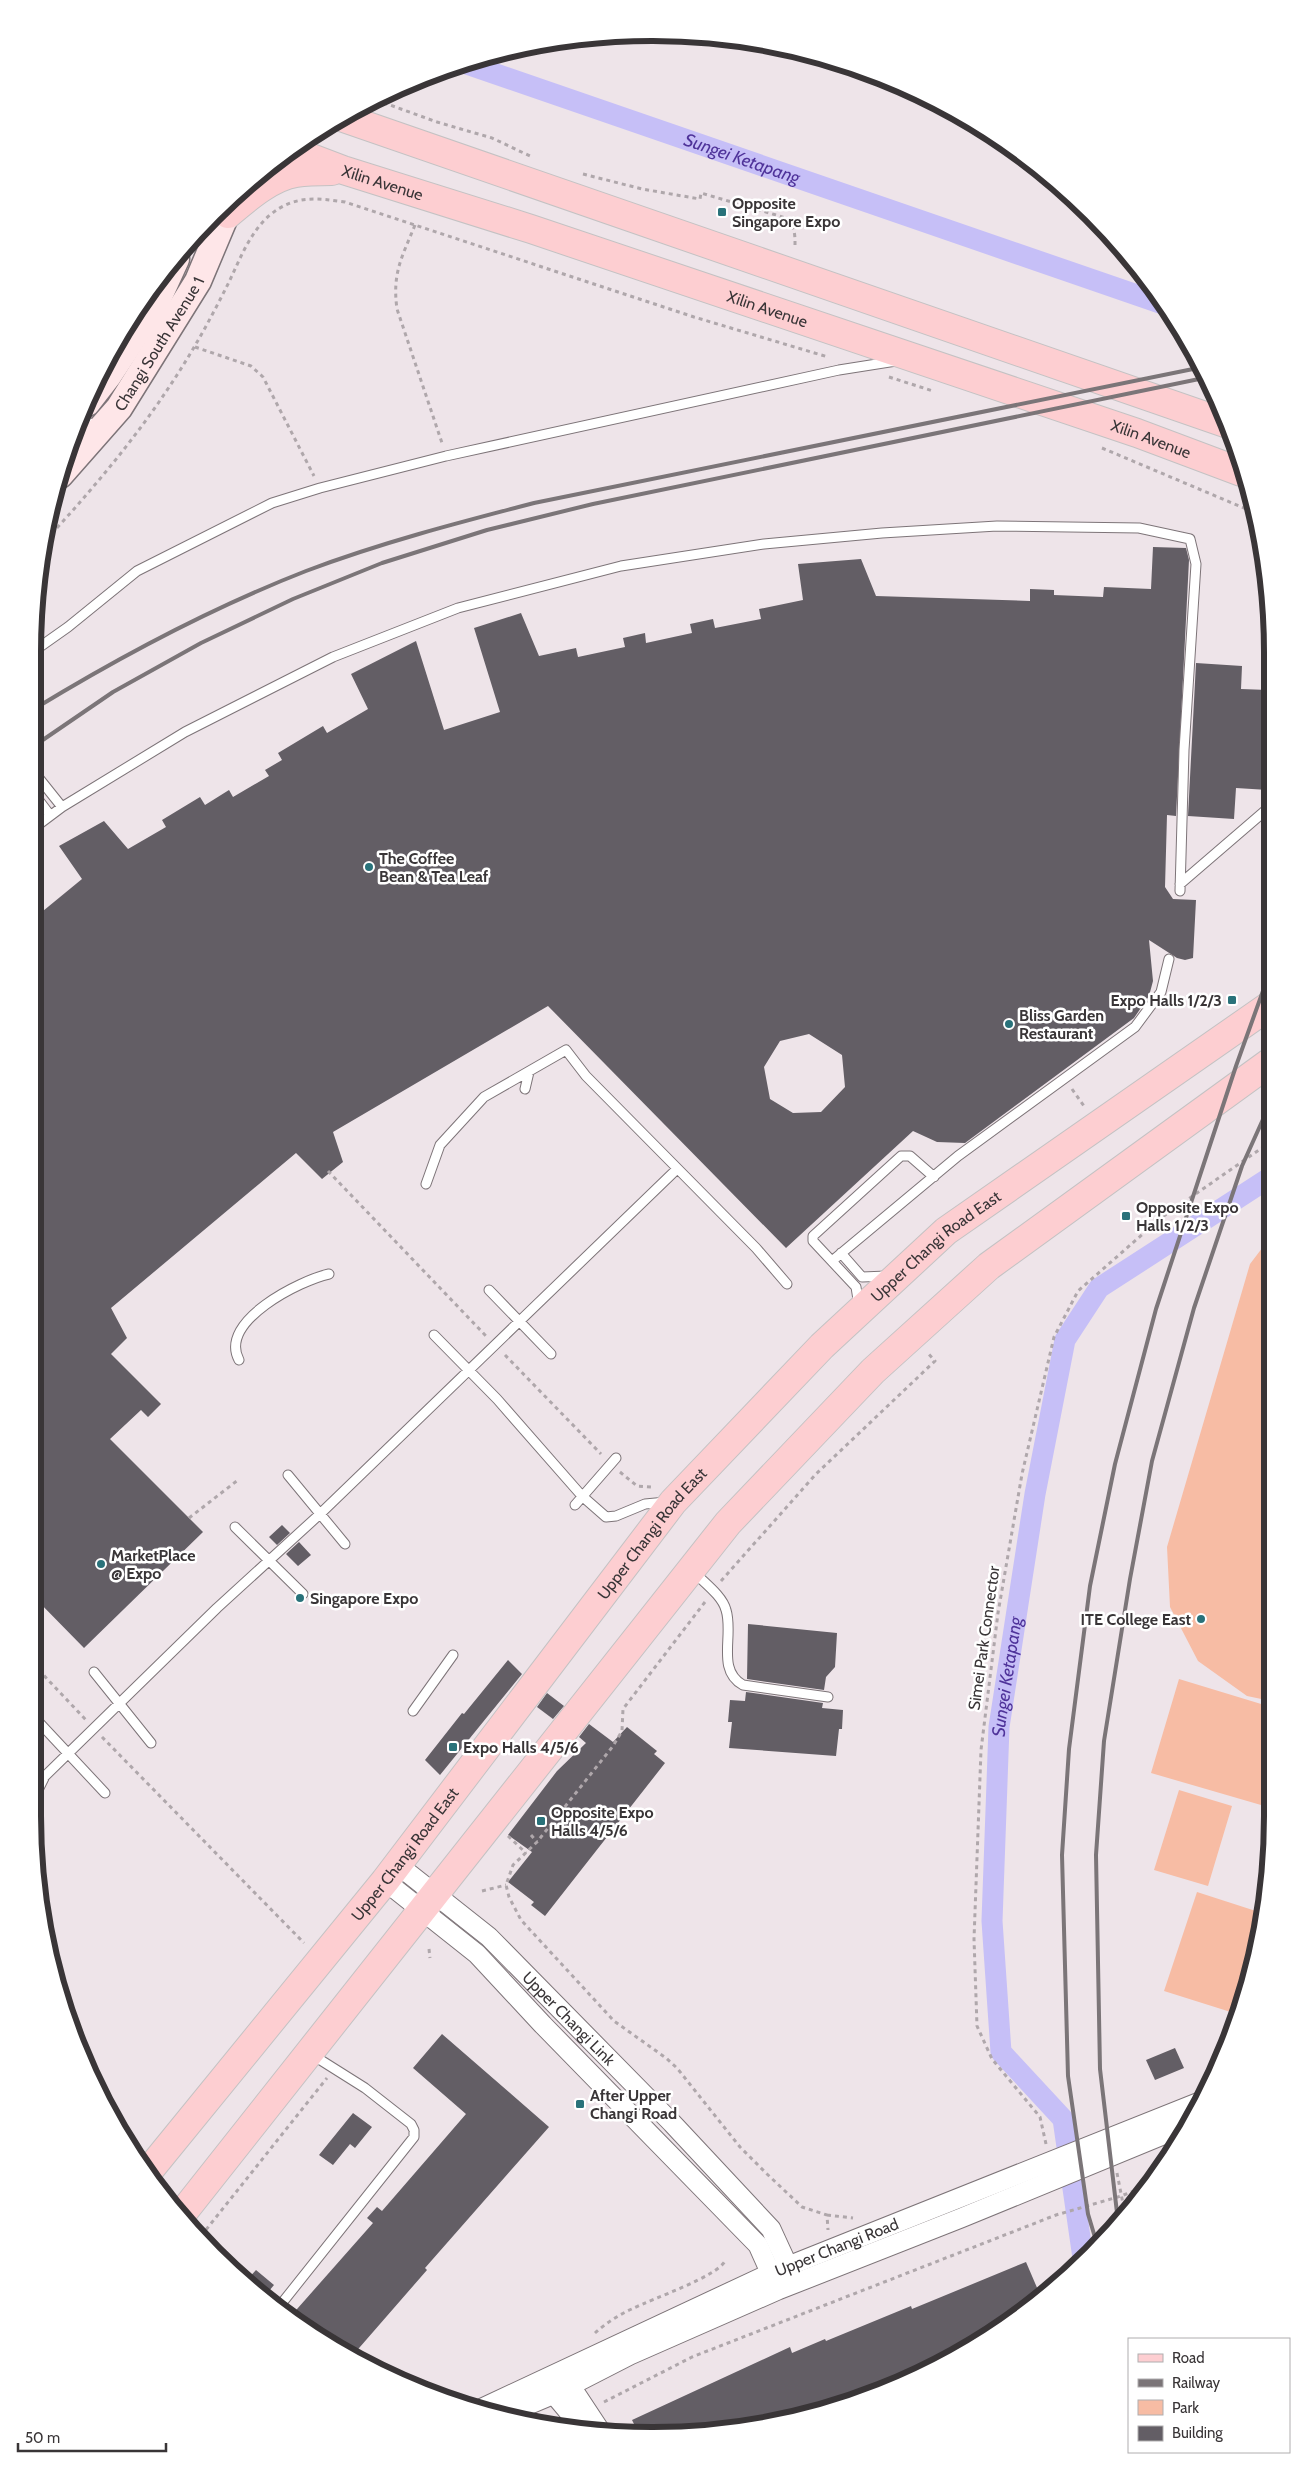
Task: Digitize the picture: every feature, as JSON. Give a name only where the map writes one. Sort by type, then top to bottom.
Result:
[{"type":"main road","points":[[353,120],[1217,420]]},
{"type":"main road","name":"Xilin Avenue","points":[[300,154],[343,170],[532,229],[916,358],[1137,433],[1235,470]]},
{"type":"main road","points":[[242,200],[276,180],[294,173],[343,170]]},
{"type":"main road","name":"Upper Changi Road East","points":[[152,2166],[392,1873],[674,1501],[822,1346],[946,1231],[1264,1009]]},
{"type":"main road","points":[[185,2209],[728,1523],[873,1371],[989,1266],[1264,1067]]},
{"type":"street","name":"Changi South Avenue 1","points":[[78,445],[91,424],[120,408],[198,280],[227,214]]},
{"type":"street","name":"Changi South Avenue 1","points":[[106,379],[155,306],[164,285]]},
{"type":"street","name":"Upper Changi Link","points":[[392,1873],[430,1901],[543,2025],[758,2245],[783,2278]]},
{"type":"street","name":"Upper Changi Road","points":[[513,2410],[561,2384],[783,2278],[961,2218],[1046,2170],[1179,2125]]},
{"type":"street","points":[[490,2405],[542,2380],[561,2384],[594,2424]]},
{"type":"street","points":[[561,2384],[580,2423]]},
{"type":"lane","points":[[41,646],[68,627],[137,571],[272,503],[320,488],[446,456],[860,367],[916,358]]},
{"type":"lane","points":[[41,822],[62,807],[185,732],[333,657],[458,608],[620,566],[764,544],[882,533],[997,526],[1139,528],[1190,539],[1196,564],[1184,750],[1180,888],[1264,812]]},
{"type":"lane","points":[[41,781],[62,807]]},
{"type":"lane","points":[[41,803],[50,815]]},
{"type":"lane","points":[[832,1261],[934,1177],[1135,1026],[1161,992],[1169,959]]},
{"type":"lane","points":[[426,1184],[440,1145],[484,1097],[566,1050],[586,1076],[756,1248],[787,1284]]},
{"type":"lane","points":[[525,1089],[529,1072]]},
{"type":"lane","points":[[859,1312],[856,1287],[813,1241],[813,1236],[901,1156],[910,1156],[934,1177]]},
{"type":"lane","points":[[41,1778],[68,1755],[217,1608],[320,1514],[677,1169]]},
{"type":"lane","points":[[841,1253],[862,1277],[898,1275]]},
{"type":"lane","points":[[239,1360],[236,1349],[237,1340],[250,1319],[281,1294],[310,1278],[328,1274]]},
{"type":"lane","points":[[489,1290],[551,1354]]},
{"type":"lane","points":[[434,1335],[496,1399],[582,1496],[606,1517],[616,1516],[645,1504],[674,1501]]},
{"type":"lane","points":[[575,1505],[616,1458]]},
{"type":"lane","points":[[288,1476],[345,1544]]},
{"type":"lane","points":[[235,1527],[303,1594]]},
{"type":"lane","points":[[691,1569],[713,1591],[726,1608],[729,1629],[728,1666],[730,1675],[736,1681],[743,1685],[828,1697]]},
{"type":"lane","points":[[413,1711],[453,1655]]},
{"type":"lane","points":[[94,1672],[151,1743]]},
{"type":"lane","points":[[41,1725],[105,1793]]},
{"type":"lane","points":[[41,1783],[44,1777]]},
{"type":"lane","points":[[283,2302],[414,2137],[414,2130],[411,2124],[336,2068],[309,2052]]},
{"type":"path","points":[[384,103],[437,122],[492,138],[532,156]]},
{"type":"path","points":[[575,173],[597,176],[642,189],[700,199],[702,193],[786,218],[792,224],[795,233],[796,254]]},
{"type":"path","points":[[53,532],[99,483],[162,400],[194,347],[250,238],[269,216],[285,204],[298,200],[315,198],[345,202],[694,317],[860,367],[941,394]]},
{"type":"path","points":[[415,225],[395,280],[397,309],[446,456]]},
{"type":"path","points":[[194,347],[251,366],[263,377],[320,488]]},
{"type":"path","points":[[1099,446],[1246,509]]},
{"type":"path","points":[[1070,1087],[1084,1106]]},
{"type":"path","name":"Simei Park Connector","points":[[1046,2170],[1032,2155],[1046,2150],[1040,2117],[992,2059],[977,2026],[974,1939],[981,1750],[998,1613],[1022,1474],[1054,1337],[1078,1291],[1161,1218],[1264,1146]]},
{"type":"path","points":[[828,2233],[827,2215],[802,2207],[740,2148],[677,2068],[608,2014],[521,1920],[509,1897],[506,1885],[513,1865],[537,1842],[613,1746],[622,1731],[623,1709],[713,1591],[816,1474],[935,1361],[912,1337]]},
{"type":"path","points":[[189,1518],[238,1480]]},
{"type":"path","points":[[41,1673],[304,1943]]},
{"type":"path","points":[[530,1835],[537,1842]]},
{"type":"path","points":[[482,1891],[506,1885]]},
{"type":"path","points":[[429,1949],[430,1958]]},
{"type":"path","points":[[205,2231],[336,2068]]},
{"type":"path","points":[[1116,2165],[1123,2206]]},
{"type":"path","points":[[598,2405],[692,2358],[1056,2215],[1135,2191]]},
{"type":"green space","points":[[1264,1246],[1264,1700],[1247,1696],[1198,1661],[1170,1607],[1167,1547],[1250,1264]]},
{"type":"green space","points":[[1179,1679],[1264,1705],[1264,1795],[1261,1805],[1151,1773]]},
{"type":"green space","points":[[1179,1790],[1232,1806],[1208,1886],[1154,1870]]},
{"type":"green space","points":[[1197,1892],[1256,1911],[1243,1974],[1231,2012],[1164,1991]]},
{"type":"building","points":[[1153,547],[1186,548],[1189,560],[1176,816],[1167,815],[1165,887],[1173,899],[1196,900],[1193,958],[1185,960],[1177,958],[1149,940],[1153,981],[1149,996],[1134,1018],[965,1143],[937,1142],[913,1131],[786,1248],[548,1006],[333,1132],[343,1162],[322,1179],[296,1153],[111,1308],[127,1338],[111,1354],[161,1404],[148,1417],[141,1410],[110,1439],[203,1532],[84,1648],[41,1604],[41,908],[43,911],[82,879],[59,846],[104,821],[128,849],[166,827],[162,820],[200,797],[205,805],[229,790],[233,797],[269,776],[265,770],[282,760],[278,753],[323,726],[327,733],[368,709],[351,674],[416,641],[444,730],[500,712],[474,628],[521,613],[539,656],[576,648],[578,657],[625,647],[623,638],[645,633],[646,643],[692,633],[690,624],[713,619],[715,628],[761,619],[759,609],[803,600],[798,564],[861,559],[876,596],[1030,601],[1030,589],[1054,590],[1054,595],[1103,597],[1104,587],[1151,589]],"holes":[[[809,1034],[842,1055],[845,1087],[821,1112],[793,1113],[770,1099],[764,1067],[780,1041]]]},
{"type":"building","points":[[1196,663],[1242,666],[1241,689],[1264,690],[1264,790],[1236,788],[1234,819],[1188,816]]},
{"type":"building","points":[[282,1525],[290,1533],[277,1545],[269,1537]]},
{"type":"building","points":[[299,1542],[311,1555],[298,1566],[286,1554]]},
{"type":"building","points":[[748,1624],[837,1633],[835,1667],[826,1677],[824,1690],[747,1679]]},
{"type":"building","points":[[508,1660],[522,1674],[440,1775],[425,1760],[462,1713],[464,1714]]},
{"type":"building","points":[[746,1692],[823,1703],[822,1708],[843,1710],[842,1729],[839,1729],[836,1756],[729,1748],[732,1722],[728,1722],[730,1700],[745,1701]]},
{"type":"building","points":[[547,1693],[564,1706],[553,1719],[537,1707]]},
{"type":"building","points":[[589,1724],[613,1742],[627,1727],[657,1751],[654,1754],[665,1763],[545,1916],[531,1905],[534,1902],[508,1882],[532,1852],[508,1835],[557,1771],[586,1743],[579,1737]]},
{"type":"building","points":[[442,2034],[549,2127],[425,2268],[427,2270],[357,2350],[295,2311],[373,2223],[367,2218],[377,2207],[382,2211],[466,2114],[413,2068]]},
{"type":"building","points":[[1175,2048],[1184,2068],[1155,2080],[1146,2060]]},
{"type":"building","points":[[353,2113],[372,2127],[355,2148],[350,2144],[333,2165],[319,2155]]},
{"type":"building","points":[[1026,2262],[1038,2290],[992,2324],[958,2345],[923,2364],[849,2394],[811,2406],[732,2422],[652,2427],[635,2426],[632,2420],[790,2347],[792,2353],[911,2306],[912,2309]]},
{"type":"building","points":[[256,2270],[274,2285],[269,2291],[250,2276]]},
{"type":"waterway","name":"Sungei Ketapang","points":[[477,67],[1152,300]]},
{"type":"waterway","name":"Sungei Ketapang","points":[[1082,2251],[1063,2119],[1001,2052],[992,1921],[999,1727],[1035,1494],[1065,1340],[1099,1288],[1264,1181]]},
{"type":"railway","points":[[41,705],[167,634],[271,585],[362,551],[419,534],[534,503],[1194,369]]},
{"type":"railway","points":[[41,741],[113,692],[201,643],[293,599],[382,563],[487,530],[593,504],[1199,379]]},
{"type":"railway","points":[[1095,2237],[1088,2214],[1068,2076],[1062,1855],[1069,1749],[1090,1586],[1115,1464],[1156,1309],[1236,1066],[1264,988]]},
{"type":"railway","points":[[1117,2213],[1100,2069],[1096,1855],[1104,1741],[1130,1579],[1152,1461],[1194,1308],[1242,1166],[1264,1117]]},
{"type":"place","name":"Opposite Singapore Expo","points":[[722,212]]},
{"type":"place","name":"The Coffee Bean & Tea Leaf","points":[[369,867]]},
{"type":"place","name":"Expo Halls 1/2/3","points":[[1232,1000]]},
{"type":"place","name":"Bliss Garden Restaurant","points":[[1009,1024]]},
{"type":"place","name":"Opposite Expo Halls 1/2/3","points":[[1126,1216]]},
{"type":"place","name":"MarketPlace @ Expo","points":[[101,1564]]},
{"type":"place","name":"Singapore Expo","points":[[300,1598]]},
{"type":"place","name":"ITE College East","points":[[1201,1619]]},
{"type":"place","name":"Expo Halls 4/5/6","points":[[453,1747]]},
{"type":"place","name":"Opposite Expo Halls 4/5/6","points":[[541,1821]]},
{"type":"place","name":"After Upper Changi Road","points":[[580,2104]]}]
